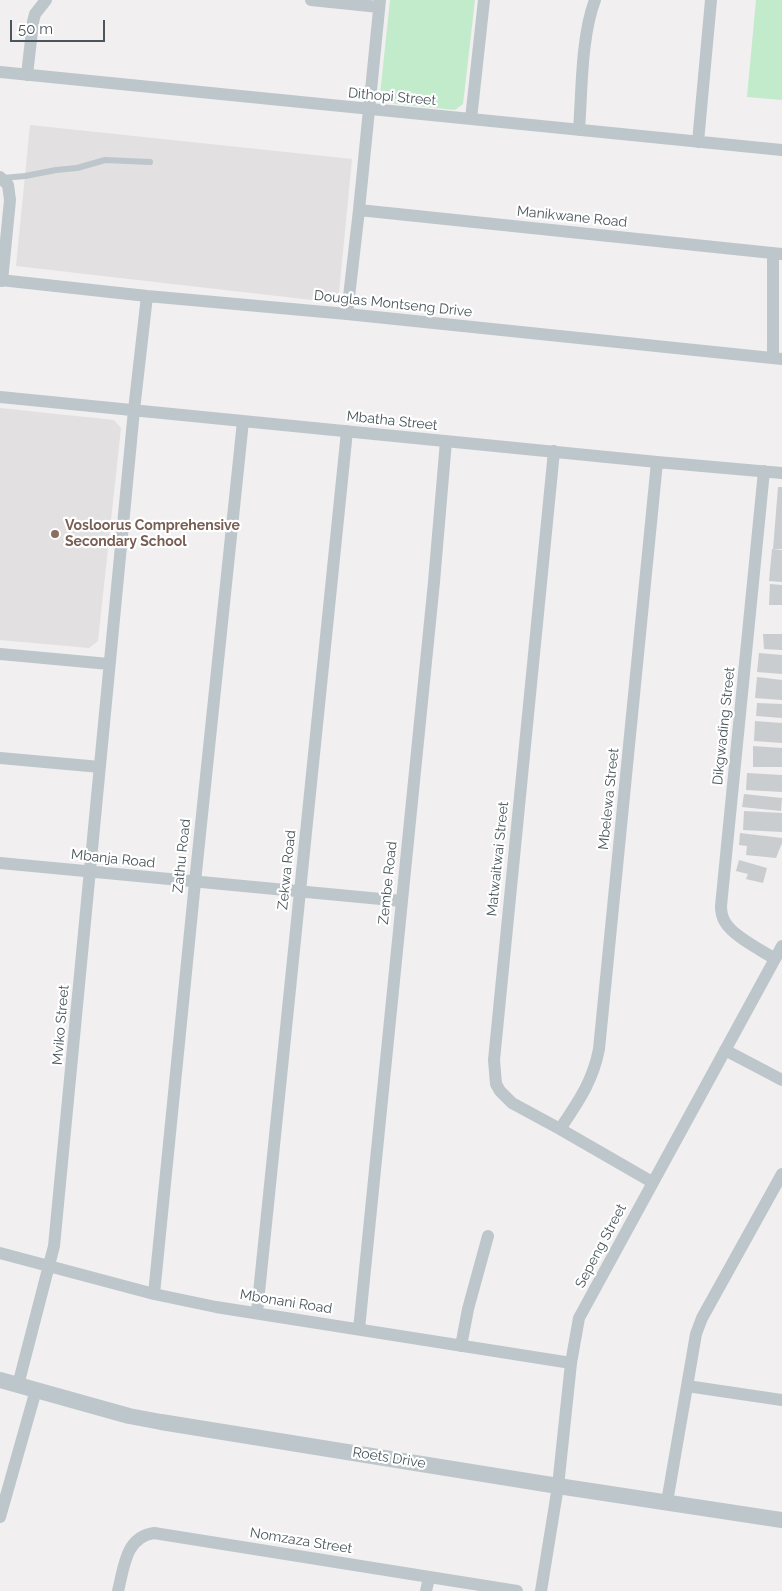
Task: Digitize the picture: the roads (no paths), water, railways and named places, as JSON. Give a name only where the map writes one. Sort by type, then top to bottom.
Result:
[{"type":"street","points":[[27,75],[35,14],[46,0]]},
{"type":"street","points":[[311,0],[379,3],[347,314]]},
{"type":"street","points":[[471,119],[484,0]]},
{"type":"street","points":[[579,130],[586,37],[595,0]]},
{"type":"street","points":[[698,142],[711,0]]},
{"type":"street","name":"Dithopi Street","points":[[0,72],[782,150]]},
{"type":"street","points":[[1,177],[8,185],[10,200],[1,280]]},
{"type":"street","name":"Manikwane Road","points":[[359,210],[777,254]]},
{"type":"street","points":[[777,254],[777,358]]},
{"type":"street","name":"Douglas Montseng Drive","points":[[1,280],[777,358]]},
{"type":"street","name":"Mviko Street","points":[[18,1385],[54,1246],[134,410],[147,296]]},
{"type":"street","name":"Mbatha Street","points":[[0,397],[782,473]]},
{"type":"street","name":"Zathu Road","points":[[154,1294],[194,882],[243,421]]},
{"type":"street","name":"Zekwa Road","points":[[257,1312],[347,431]]},
{"type":"street","name":"Zembe Road","points":[[359,1328],[434,582],[446,441]]},
{"type":"street","name":"Matwaitwai Street","points":[[554,452],[494,1060],[496,1084],[512,1103],[652,1182]]},
{"type":"street","name":"Mbelewa Street","points":[[560,1129],[588,1086],[599,1049],[657,462]]},
{"type":"street","name":"Dikgwading Street","points":[[764,471],[721,906],[728,926],[741,937],[775,959]]},
{"type":"street","points":[[0,654],[110,664]]},
{"type":"street","points":[[0,758],[100,767]]},
{"type":"street","name":"Mbanja Road","points":[[0,863],[402,901]]},
{"type":"street","name":"Sepeng Street","points":[[541,1591],[558,1486],[571,1363],[579,1318],[782,946]]},
{"type":"street","points":[[725,1050],[782,1080]]},
{"type":"street","points":[[667,1502],[698,1328],[782,1174]]},
{"type":"street","points":[[462,1346],[468,1309],[488,1236]]},
{"type":"street","name":"Mbonani Road","points":[[0,1252],[154,1294],[216,1307],[359,1328],[571,1363]]},
{"type":"street","name":"Roets Drive","points":[[0,1380],[137,1417],[558,1486],[782,1520]]},
{"type":"street","points":[[687,1386],[782,1400]]},
{"type":"street","points":[[0,1517],[36,1390]]},
{"type":"street","name":"Nomzaza Street","points":[[118,1591],[128,1552],[132,1545],[141,1537],[154,1533],[517,1591]]},
{"type":"street","points":[[426,1591],[429,1578]]},
{"type":"lane","points":[[1,177],[25,176],[77,168],[104,160],[150,162]]},
{"type":"place","name":"Vosloorus Comprehensive Secondary School","points":[[55,534]]}]
